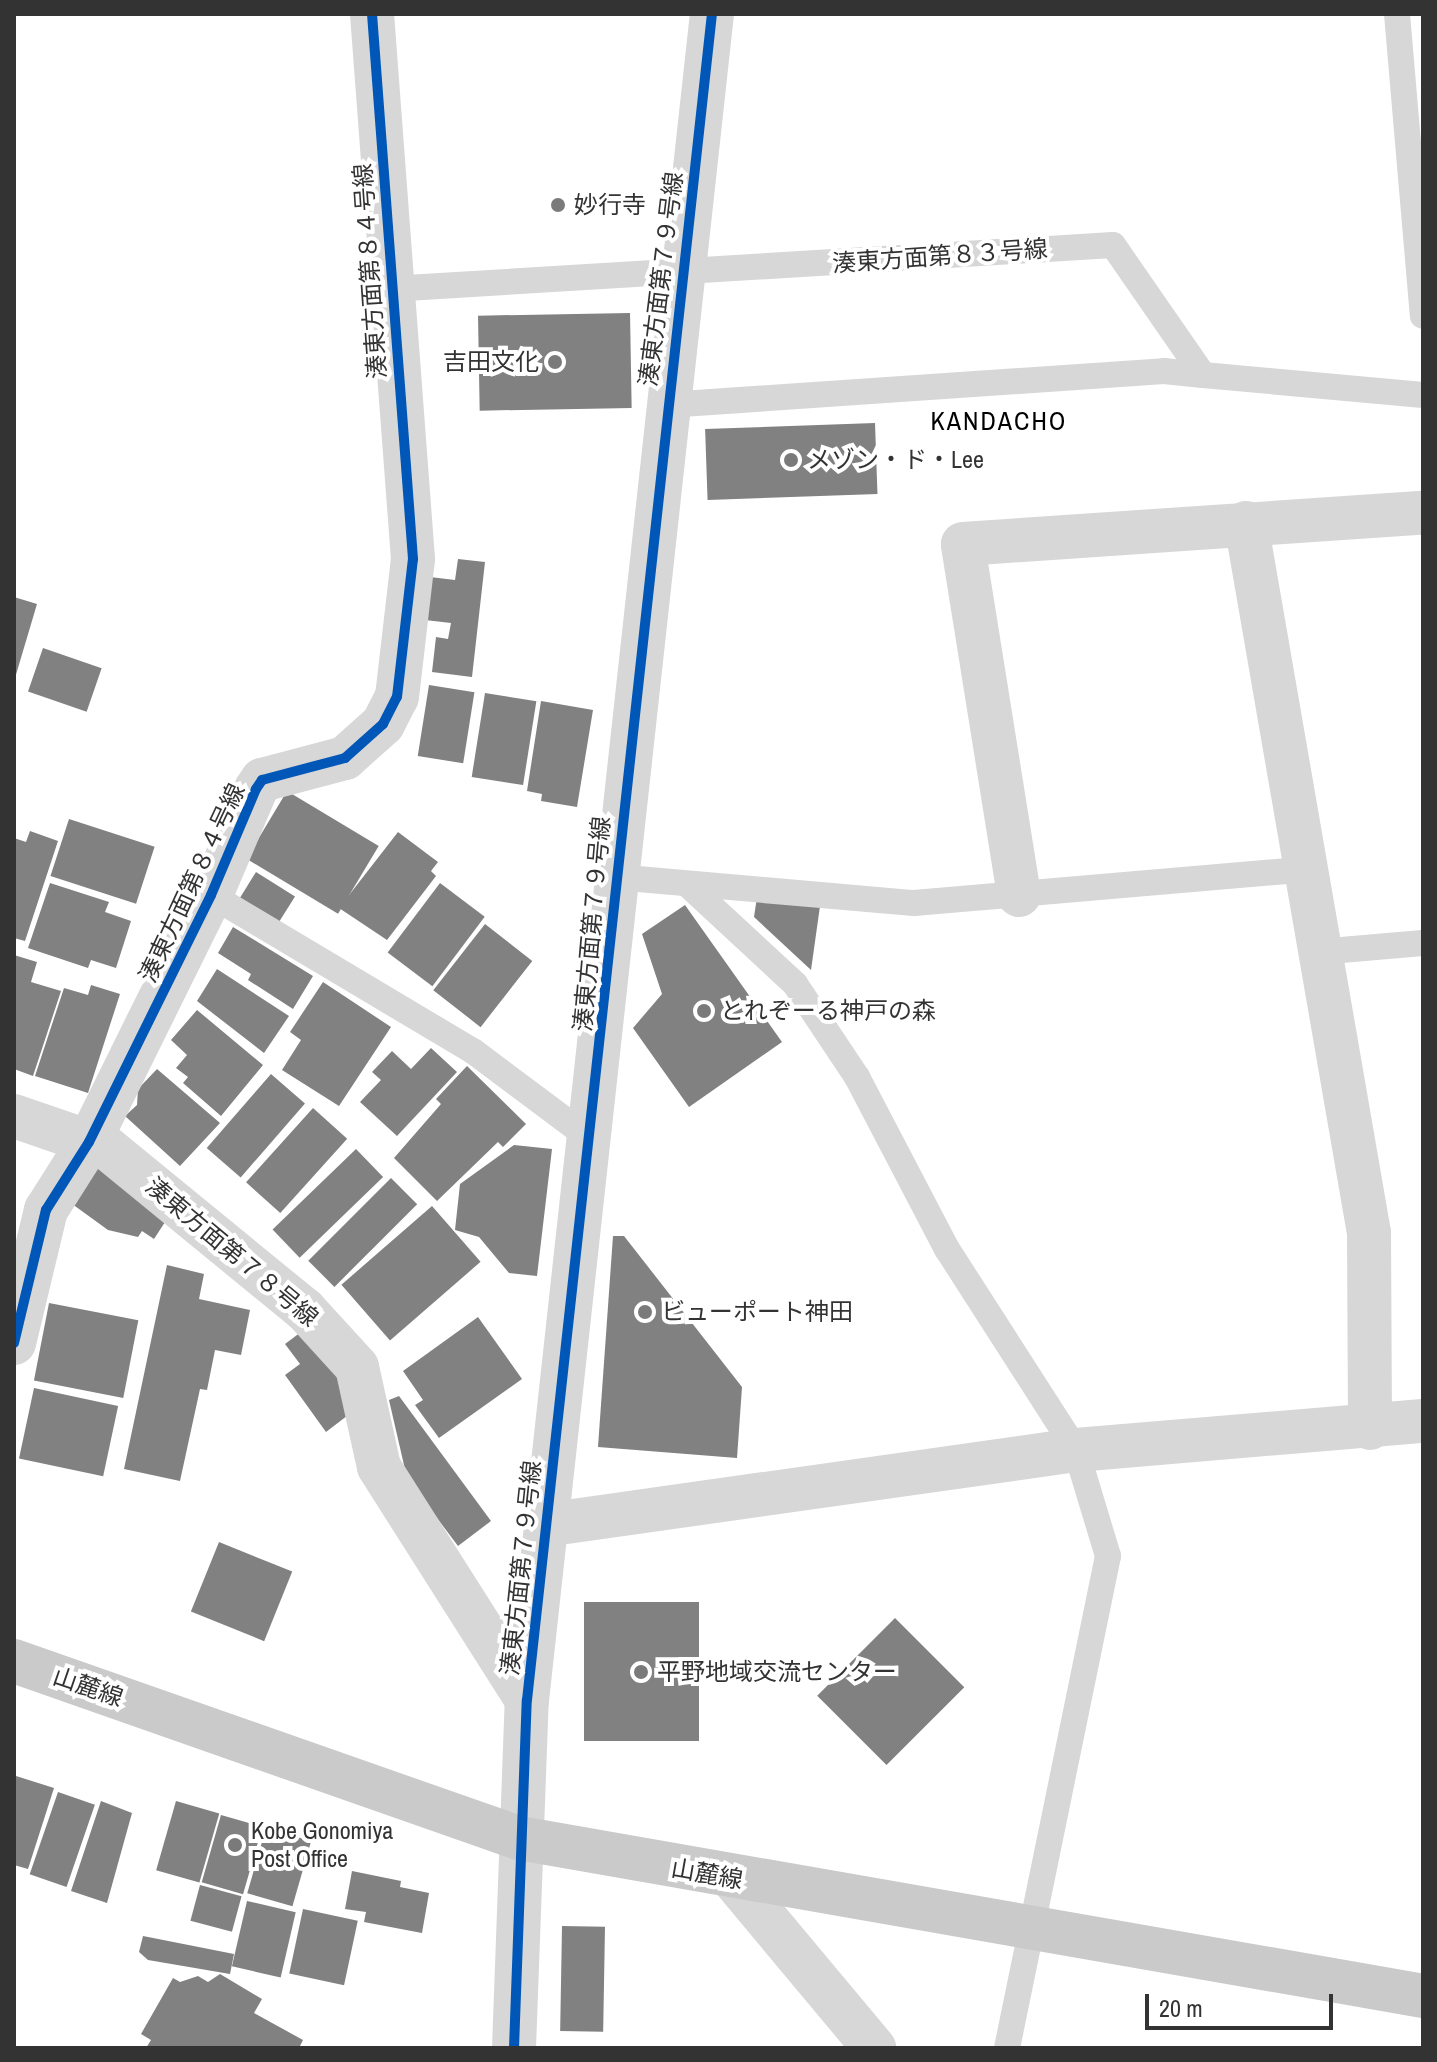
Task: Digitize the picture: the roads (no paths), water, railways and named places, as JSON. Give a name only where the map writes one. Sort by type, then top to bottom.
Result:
[{"type":"main road","name":"山麓線","points":[[14,1661],[519,1838],[732,1878],[1423,1996]]},
{"type":"street","name":"湊東方面第８４号線","points":[[14,1343],[46,1210],[89,1142],[211,895],[262,780],[345,758],[383,724],[397,697],[413,559],[390,289],[372,14]]},
{"type":"street","name":"湊東方面第７９号線","points":[[514,2048],[519,1838],[527,1700],[592,1140],[615,877],[712,14]]},
{"type":"street","points":[[1019,895],[963,544],[1423,513]]},
{"type":"street","points":[[1246,523],[1302,870],[1369,1233],[1370,1428]]},
{"type":"street","name":"湊東方面第７８号線","points":[[14,1116],[107,1148],[305,1310],[357,1367],[379,1467],[527,1700]]},
{"type":"street","points":[[545,1525],[1076,1450],[1370,1428],[1423,1421]]},
{"type":"street","points":[[732,1878],[874,2048]]},
{"type":"lane","points":[[1397,14],[1423,316]]},
{"type":"lane","name":"湊東方面第８３号線","points":[[390,289],[1113,245],[1203,375]]},
{"type":"lane","points":[[667,405],[1164,371],[1423,395]]},
{"type":"lane","points":[[615,877],[914,903],[1302,870]]},
{"type":"lane","points":[[687,884],[795,984],[857,1077],[947,1249],[1076,1450],[1108,1556],[1007,2048]]},
{"type":"lane","points":[[211,895],[473,1051],[592,1140]]},
{"type":"lane","points":[[1318,952],[1423,943]]},
{"type":"place","name":"妙行寺","points":[[558,205]]},
{"type":"place","name":"吉田文化","points":[[555,362]]},
{"type":"place","name":"メゾン・ド・Lee","points":[[791,460]]},
{"type":"place","name":"とれぞーる神戸の森","points":[[704,1011]]},
{"type":"place","name":"ビューポート神田","points":[[645,1312]]},
{"type":"place","name":"平野地域交流センター","points":[[641,1672]]},
{"type":"place","name":"Kobe Gonomiya Post Office","points":[[235,1845]]},
{"type":"district","name":"KANDACHO","points":[[999,421]]}]
